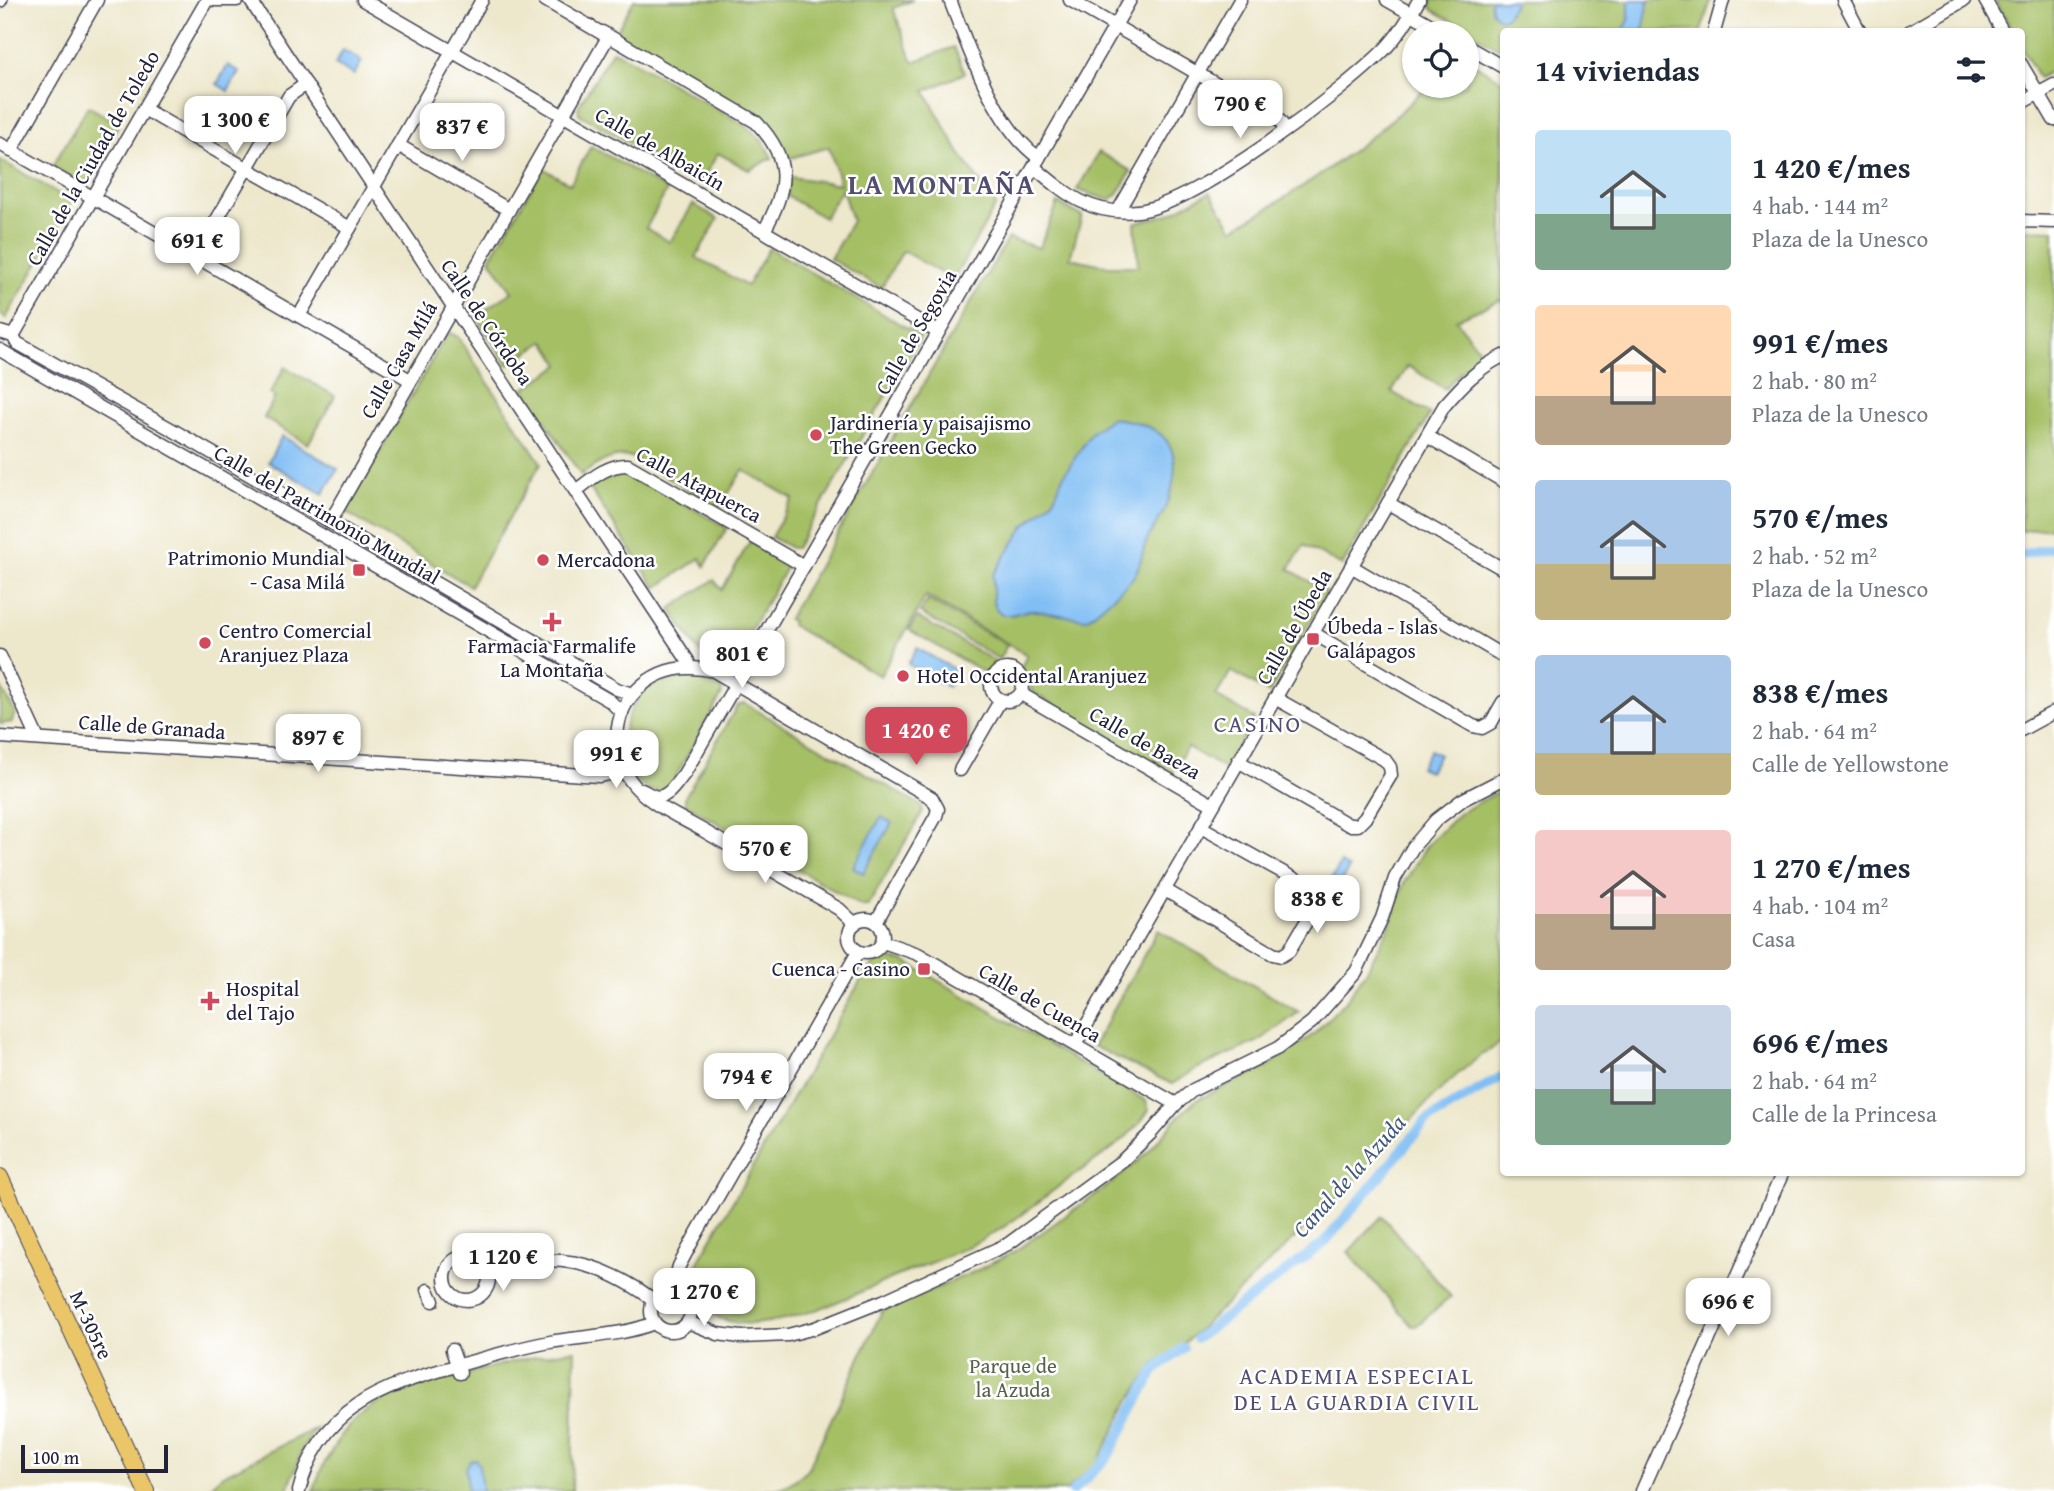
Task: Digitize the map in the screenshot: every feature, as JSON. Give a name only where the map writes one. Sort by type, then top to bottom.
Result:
[{"type":"main road","name":"M-305re","points":[[0,1177],[146,1491]]},
{"type":"main road","points":[[0,1201],[23,1244],[43,1270]]},
{"type":"street","points":[[97,0],[5,147],[410,380]]},
{"type":"street","name":"Calle de la Ciudad de Toledo","points":[[3,353],[15,351],[7,337],[92,198],[207,0]]},
{"type":"street","points":[[214,0],[237,0]]},
{"type":"street","name":"Calle de Córdoba","points":[[250,0],[688,661],[688,667]]},
{"type":"street","name":"Calle de Albaicín","points":[[363,0],[938,332]]},
{"type":"street","points":[[299,316],[482,0]]},
{"type":"street","points":[[545,0],[756,122],[768,134],[782,164],[783,183],[779,201],[764,232]]},
{"type":"street","points":[[556,0],[608,37]]},
{"type":"street","points":[[950,0],[974,63],[997,106],[1024,147],[1070,197],[1094,208],[1118,212],[1140,211],[1165,203],[1227,169],[1285,130],[1364,69],[1387,47],[1419,0]]},
{"type":"street","points":[[1070,0],[1280,121],[1285,130]]},
{"type":"street","name":"Calle de Segovia","points":[[717,716],[1130,0]]},
{"type":"street","points":[[1118,212],[1240,0]]},
{"type":"street","points":[[1387,0],[1424,21]]},
{"type":"street","points":[[1715,28],[1723,0]]},
{"type":"street","points":[[1843,0],[1858,28]]},
{"type":"street","points":[[1916,28],[1964,0]]},
{"type":"street","points":[[1985,0],[2001,28]]},
{"type":"street","name":"Calle Casa Milá","points":[[330,522],[608,37]]},
{"type":"street","points":[[1479,53],[1500,65]]},
{"type":"street","points":[[2025,71],[2054,120]]},
{"type":"street","points":[[195,257],[289,96],[306,84]]},
{"type":"street","points":[[2025,101],[2054,85]]},
{"type":"street","points":[[144,109],[350,228]]},
{"type":"street","points":[[398,145],[509,210]]},
{"type":"street","points":[[2025,221],[2054,222]]},
{"type":"street","name":"Calle del Patrimonio Mundial","points":[[7,337],[171,429],[617,689],[632,694]]},
{"type":"street","name":"Calle del Patrimonio Mundial","points":[[3,353],[610,701],[622,713]]},
{"type":"street","name":"Calle de Úbeda","points":[[1075,1045],[1444,407],[1465,381],[1500,357]]},
{"type":"street","points":[[1427,436],[1500,479]]},
{"type":"street","name":"Calle Atapuerca","points":[[576,491],[606,469],[628,466],[804,566]]},
{"type":"street","points":[[1388,503],[1500,567]]},
{"type":"street","points":[[1351,566],[1500,654]]},
{"type":"street","points":[[1313,633],[1473,726],[1482,728],[1491,723],[1500,707]]},
{"type":"street","points":[[0,656],[38,739],[0,737]]},
{"type":"street","points":[[855,924],[839,909],[663,807],[631,782],[619,757],[617,741],[622,713],[632,694],[656,675],[688,667],[701,667],[737,683],[925,792],[936,803],[936,816],[876,922]]},
{"type":"street","name":"Calle de Baeza","points":[[1000,701],[991,691],[990,684],[997,672],[1004,669],[1014,670],[1023,681],[1021,694],[1213,805]]},
{"type":"street","points":[[693,824],[679,813],[673,799],[717,716],[726,691],[718,674]]},
{"type":"street","points":[[960,770],[1000,701],[1013,701],[1021,694]]},
{"type":"street","points":[[1238,761],[1349,825],[1359,825],[1366,818],[1391,775],[1391,767],[1385,760],[1275,698]]},
{"type":"street","points":[[2025,728],[2054,712]]},
{"type":"street","name":"Calle de Granada","points":[[38,739],[599,776],[624,771]]},
{"type":"street","points":[[638,789],[653,796],[663,796],[682,778]]},
{"type":"street","points":[[688,1322],[718,1334],[741,1337],[788,1335],[815,1328],[872,1305],[1008,1244],[1123,1160],[1176,1104],[1193,1090],[1278,1048],[1312,1022],[1356,972],[1382,918],[1395,878],[1413,847],[1436,820],[1462,800],[1500,781]]},
{"type":"street","points":[[1165,890],[1273,954],[1281,956],[1289,951],[1317,903],[1317,895],[1311,888],[1201,827]]},
{"type":"street","points":[[865,919],[876,922],[882,931],[883,942],[875,951],[858,952],[849,939],[855,924],[865,919]]},
{"type":"street","name":"Calle de Cuenca","points":[[883,942],[918,954],[1176,1104]]},
{"type":"street","points":[[672,1291],[679,1266],[694,1238],[858,952]]},
{"type":"street","points":[[1642,1491],[1781,1176]]},
{"type":"street","points":[[486,1268],[526,1261],[555,1260],[583,1264],[622,1278],[654,1300]]},
{"type":"street","points":[[672,1291],[687,1299],[691,1310],[688,1322],[675,1331],[663,1330],[654,1323],[651,1311],[654,1300],[659,1295],[672,1291]]},
{"type":"street","points":[[299,1491],[307,1464],[324,1434],[345,1413],[369,1397],[386,1389],[548,1342],[635,1330],[654,1323]]},
{"type":"street","points":[[452,1350],[459,1369]]},
{"type":"green space","points":[[634,0],[913,0],[893,8],[913,62],[954,47],[965,73],[925,91],[959,152],[996,205],[953,280],[903,251],[881,288],[830,259],[852,221],[842,189],[824,218],[787,196],[789,177],[840,184],[829,147],[787,159],[778,137],[761,119],[615,34]]},
{"type":"green space","points":[[1431,0],[1711,0],[1702,28],[1500,28],[1500,49],[1479,37],[1479,21],[1452,21],[1433,10]]},
{"type":"green space","points":[[1995,0],[2054,0],[2054,69],[2039,78],[2025,53],[2025,28],[2011,28]]},
{"type":"green space","points":[[612,51],[748,127],[764,143],[772,158],[749,170],[718,153],[700,184],[579,114],[578,107]]},
{"type":"green space","points":[[1479,67],[1500,79],[1500,300],[1456,320],[1483,355],[1461,371],[1445,389],[1408,366],[1392,392],[1430,414],[1342,566],[1304,545],[1289,569],[1327,592],[1269,693],[1231,671],[1216,696],[1254,718],[1225,769],[1187,747],[1172,773],[1032,692],[1028,677],[1021,668],[1027,655],[926,596],[880,676],[791,625],[792,621],[788,619],[1008,238],[1039,248],[1058,203],[1082,216],[1070,258],[1108,266],[1138,266],[1135,223],[1169,214],[1210,192],[1233,229],[1335,164],[1414,98],[1479,98]]},
{"type":"green space","points":[[88,106],[119,124],[86,183],[82,184],[52,167]]},
{"type":"green space","points":[[591,146],[667,190],[646,228],[670,242],[693,204],[718,219],[696,257],[747,286],[769,248],[921,336],[796,548],[771,537],[793,499],[743,470],[720,507],[631,457],[611,458],[581,475],[524,389],[560,365],[545,341],[508,365],[476,316],[512,292],[490,259],[543,168],[570,184]]},
{"type":"green space","points":[[1099,152],[1131,171],[1117,195],[1109,200],[1077,190]]},
{"type":"green space","points":[[0,160],[68,199],[71,207],[6,318],[0,315]]},
{"type":"green space","points":[[2025,229],[2054,230],[2054,527],[2025,531]]},
{"type":"green space","points":[[450,333],[458,337],[541,463],[470,586],[345,512],[445,337]]},
{"type":"green space","points":[[285,367],[335,396],[308,444],[264,418],[275,397],[270,394]]},
{"type":"green space","points":[[616,471],[627,471],[727,528],[705,566],[700,558],[656,588],[589,487]]},
{"type":"green space","points":[[750,541],[785,562],[787,566],[735,658],[727,661],[699,652],[670,609],[714,580],[722,590]]},
{"type":"green space","points":[[928,600],[1007,645],[999,659],[920,613]]},
{"type":"green space","points":[[917,617],[995,661],[987,674],[909,630]]},
{"type":"green space","points":[[675,674],[711,677],[717,681],[722,694],[669,788],[663,793],[642,786],[633,777],[624,755],[624,730],[633,707],[646,689]]},
{"type":"green space","points":[[0,686],[15,712],[12,722],[0,724]]},
{"type":"green space","points":[[744,703],[922,806],[922,813],[868,906],[861,906],[685,804],[685,797],[737,706]]},
{"type":"green space","name":"Parque de la Azuda","points":[[1500,791],[1500,1043],[1472,1062],[1445,1086],[1368,1168],[1188,1340],[1153,1366],[1129,1402],[1098,1462],[1066,1491],[766,1491],[789,1484],[808,1469],[882,1311],[1014,1252],[1115,1181],[1149,1151],[1196,1100],[1265,1068],[1314,1034],[1347,999],[1367,970],[1389,927],[1404,883],[1427,845],[1460,813]]},
{"type":"green space","points":[[1158,930],[1299,1012],[1259,1041],[1198,1068],[1172,1084],[1093,1046]]},
{"type":"green space","points":[[886,959],[904,961],[1146,1101],[1149,1110],[1132,1131],[1111,1149],[1011,1222],[968,1246],[852,1296],[796,1316],[767,1322],[741,1323],[719,1318],[702,1303],[697,1292],[695,1275],[700,1258],[865,973],[877,962]]},
{"type":"green space","points":[[1382,1216],[1451,1297],[1416,1326],[1412,1326],[1348,1252]]},
{"type":"green space","points":[[575,1350],[572,1491],[314,1491],[323,1466],[343,1433],[357,1418],[388,1398],[424,1385],[492,1367]]},
{"type":"green space","points":[[316,1428],[304,1446],[287,1491],[207,1491],[221,1476]]},
{"type":"water","points":[[1491,0],[1516,0],[1506,17],[1501,19],[1492,11]]},
{"type":"water","points":[[1629,0],[1649,0],[1644,28],[1625,28],[1629,20]]},
{"type":"water","points":[[343,50],[362,61],[354,75],[335,64]]},
{"type":"water","points":[[228,65],[239,72],[228,91],[217,84]]},
{"type":"water","points":[[1111,418],[1131,421],[1161,434],[1174,457],[1172,489],[1134,576],[1085,619],[1030,610],[1003,615],[993,602],[993,575],[1024,527],[1054,499],[1062,478],[1091,433]]},
{"type":"water","points":[[282,436],[338,469],[323,494],[268,462]]},
{"type":"water","points":[[917,648],[957,671],[948,687],[908,664]]},
{"type":"water","points":[[1430,750],[1439,755],[1429,772],[1420,767]]},
{"type":"water","points":[[881,817],[892,823],[863,873],[853,867]]},
{"type":"water","points":[[1341,863],[1349,868],[1339,885],[1331,880]]},
{"type":"water","points":[[475,1459],[479,1465],[482,1491],[468,1491],[466,1468],[470,1461]]},
{"type":"waterway","name":"Canal de la Azuda","points":[[2025,554],[2054,547]]},
{"type":"waterway","name":"Canal de la Azuda","points":[[1197,1338],[1324,1243],[1426,1121],[1500,1078]]},
{"type":"waterway","name":"Canal de la Azuda","points":[[1073,1491],[1107,1458],[1154,1371],[1183,1348]]},
{"type":"place","name":"Jardinería y paisajismo The Green Gecko","points":[[816,435]]},
{"type":"place","name":"Mercadona","points":[[543,560]]},
{"type":"place","name":"Patrimonio Mundial - Casa Milá","points":[[359,570]]},
{"type":"place","name":"Farmacia Farmalife La Montaña","points":[[552,622]]},
{"type":"place","name":"Úbeda - Islas Galápagos","points":[[1313,639]]},
{"type":"place","name":"Centro Comercial Aranjuez Plaza","points":[[205,643]]},
{"type":"place","name":"Hotel Occidental Aranjuez","points":[[903,676]]},
{"type":"place","name":"Cuenca - Casino","points":[[924,969]]},
{"type":"place","name":"Hospital del Tajo","points":[[210,1001]]},
{"type":"district","name":"LA MONTAÑA","points":[[942,184]]},
{"type":"district","name":"CASINO","points":[[1258,724]]},
{"type":"district","name":"ACADEMIA ESPECIAL DE LA GUARDIA CIVIL","points":[[1357,1389]]}]
